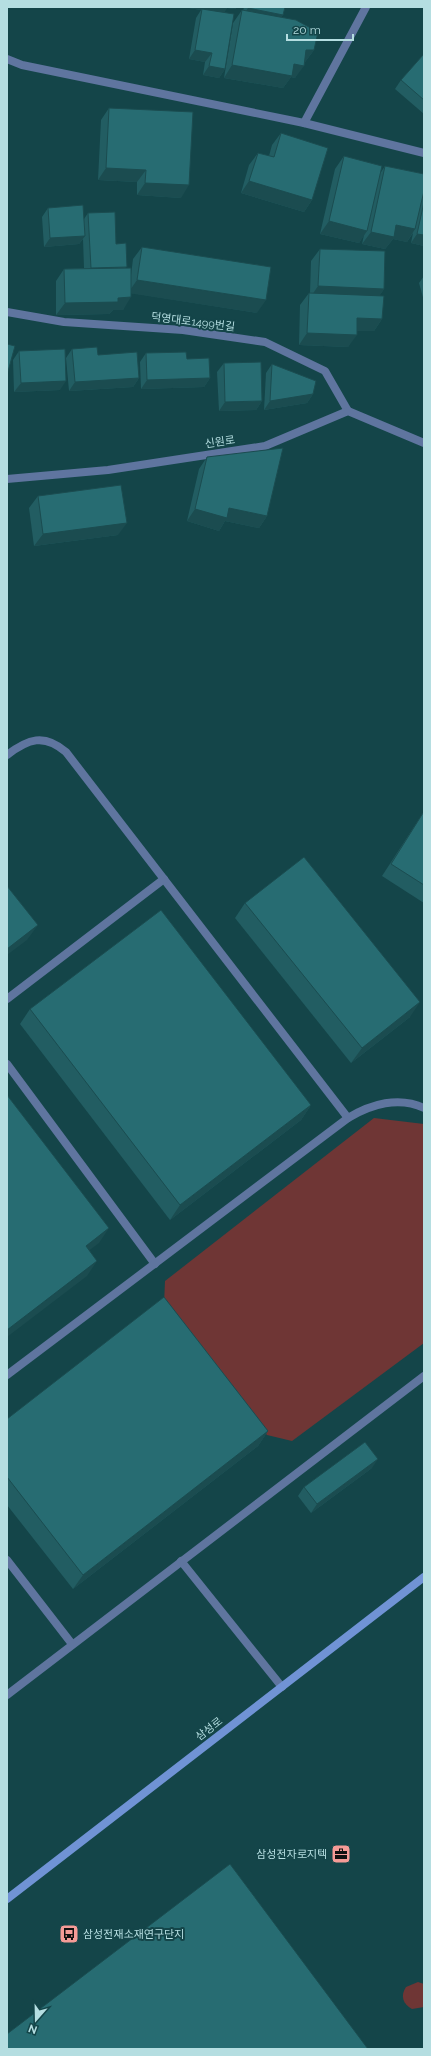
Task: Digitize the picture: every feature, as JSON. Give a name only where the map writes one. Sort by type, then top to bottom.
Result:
[{"type":"street","points":[[304,122],[366,7]]},
{"type":"street","points":[[7,59],[22,65],[304,122],[424,153]]},
{"type":"street","name":"덕영대로1499번길","points":[[7,312],[64,322],[183,330],[265,342],[325,370],[348,411]]},
{"type":"street","points":[[348,411],[424,443]]},
{"type":"street","name":"신원로","points":[[7,479],[108,470],[265,446],[348,411]]},
{"type":"street","points":[[7,755],[32,741],[41,740],[58,745],[73,760],[348,1118]]},
{"type":"street","points":[[7,999],[164,880]]},
{"type":"street","points":[[7,1064],[155,1264]]},
{"type":"street","points":[[7,1375],[348,1118],[359,1111],[384,1103],[409,1103],[424,1108]]},
{"type":"street","points":[[7,1695],[424,1376]]},
{"type":"street","points":[[7,1560],[72,1644]]},
{"type":"street","points":[[181,1561],[282,1687]]},
{"type":"street","name":"삼성로","points":[[7,1899],[424,1577]]},
{"type":"shaded area","points":[[374,1118],[424,1124],[424,1343],[292,1441],[267,1435],[164,1305],[165,1281]]},
{"type":"shaded area","points":[[418,1982],[424,1984],[424,2007],[412,2009],[406,2005],[403,2000],[403,1994],[406,1987]]},
{"type":"building","points":[[248,7],[285,7],[283,15]]},
{"type":"building","points":[[202,9],[234,14],[225,69],[209,66],[212,53],[195,50]]},
{"type":"building","points":[[242,10],[296,20],[318,32],[314,50],[306,50],[304,66],[294,64],[292,76],[232,65]]},
{"type":"building","points":[[423,55],[424,56],[424,100],[401,80]]},
{"type":"building","points":[[109,108],[193,112],[189,185],[145,183],[146,170],[106,168]]},
{"type":"building","points":[[281,133],[328,148],[312,200],[249,181],[258,153],[274,157]]},
{"type":"building","points":[[344,156],[382,166],[367,231],[329,221]]},
{"type":"building","points":[[385,166],[424,174],[424,191],[415,229],[396,225],[394,237],[371,232]]},
{"type":"building","points":[[424,202],[424,235],[417,234]]},
{"type":"building","points":[[83,205],[85,236],[50,238],[48,208]]},
{"type":"building","points":[[115,212],[116,244],[126,243],[127,267],[91,268],[88,213]]},
{"type":"building","points":[[142,247],[271,267],[266,300],[137,280]]},
{"type":"building","points":[[320,249],[385,251],[384,289],[318,286]]},
{"type":"building","points":[[131,268],[131,297],[118,298],[118,302],[65,303],[64,269]]},
{"type":"building","points":[[309,293],[384,296],[382,319],[357,318],[357,335],[307,333]]},
{"type":"building","points":[[7,344],[15,346],[7,375]]},
{"type":"building","points":[[97,347],[98,355],[137,352],[139,378],[75,382],[72,349]]},
{"type":"building","points":[[65,349],[66,381],[21,383],[19,351]]},
{"type":"building","points":[[186,352],[187,359],[209,358],[210,378],[147,380],[146,353]]},
{"type":"building","points":[[261,362],[262,401],[225,402],[224,363]]},
{"type":"building","points":[[272,364],[316,381],[313,394],[270,401]]},
{"type":"building","points":[[283,448],[267,516],[229,508],[227,518],[195,509],[207,457]]},
{"type":"building","points":[[121,485],[127,523],[43,534],[38,496]]},
{"type":"building","points":[[424,813],[424,885],[391,864]]},
{"type":"building","points":[[304,857],[420,1002],[362,1048],[245,903]]},
{"type":"building","points":[[7,886],[38,925],[7,949]]},
{"type":"building","points":[[161,910],[311,1105],[180,1205],[30,1009]]},
{"type":"building","points":[[7,1095],[109,1228],[86,1246],[97,1261],[7,1330]]},
{"type":"building","points":[[164,1297],[268,1431],[83,1575],[7,1477],[7,1419]]},
{"type":"building","points":[[365,1442],[378,1459],[317,1504],[304,1487]]},
{"type":"building","points":[[230,1864],[368,2049],[7,2049],[7,2034]]},
{"type":"place","name":"삼성전자로지텍","points":[[341,1854]]},
{"type":"place","name":"삼성전재소재연구단지","points":[[69,1934]]}]
